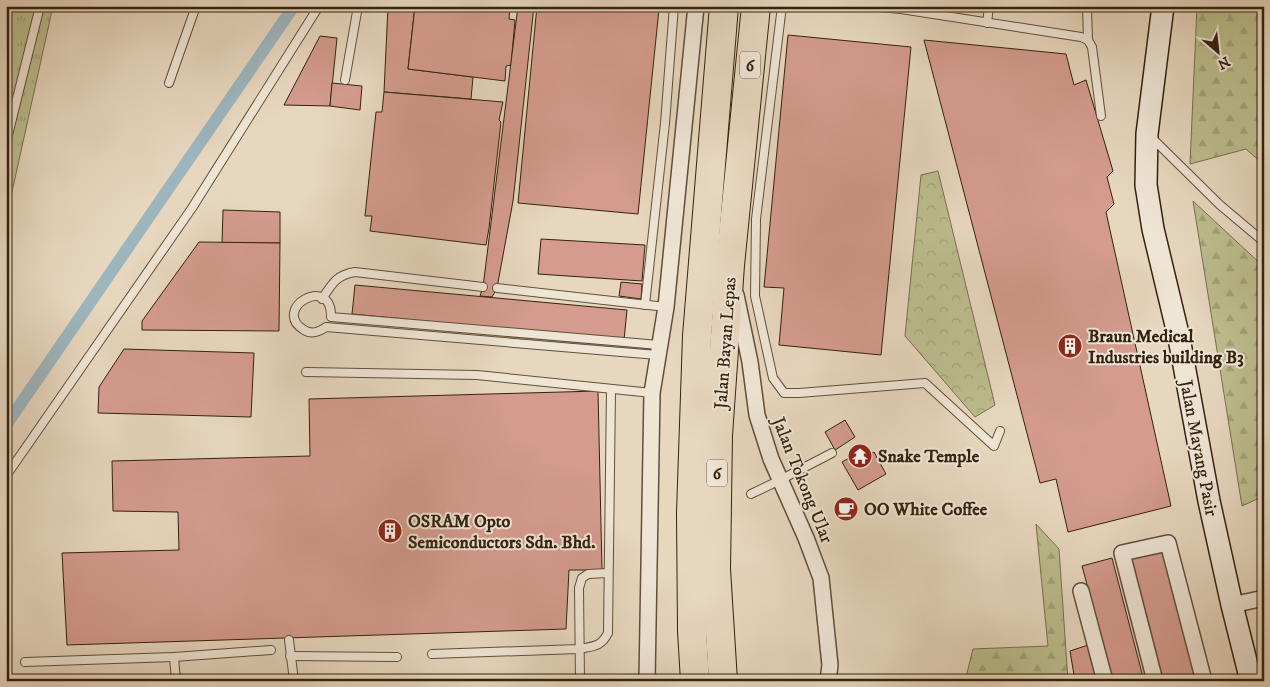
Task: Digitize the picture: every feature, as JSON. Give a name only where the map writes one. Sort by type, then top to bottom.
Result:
[{"type":"highway","name":"Jalan Bayan Lepas","points":[[695,681],[692,632],[691,513],[697,336],[724,6]]},
{"type":"highway","name":"Jalan Bayan Lepas","points":[[723,681],[716,569],[718,436],[730,265],[756,6]]},
{"type":"street","points":[[647,681],[652,393],[666,307],[674,125],[696,6]]},
{"type":"street","name":"Jalan Mayang Pasir","points":[[1161,7],[1147,134],[1146,185],[1153,229],[1178,338],[1209,501],[1251,681]]},
{"type":"street","name":"Jalan Tokong Ular","points":[[730,265],[750,362],[757,415],[771,459],[821,578],[830,665],[828,681]]},
{"type":"street","points":[[1155,681],[1122,553],[1168,544],[1204,681]]},
{"type":"street","points":[[1081,591],[1105,681]]},
{"type":"street","points":[[1232,605],[1264,598]]},
{"type":"lane","points":[[6,143],[40,6]]},
{"type":"lane","points":[[169,83],[196,6]]},
{"type":"lane","points":[[6,476],[192,208],[319,6]]},
{"type":"lane","points":[[345,80],[358,6]]},
{"type":"lane","points":[[645,305],[674,125],[674,6]]},
{"type":"lane","points":[[782,6],[756,229],[755,296],[773,378],[784,393],[925,384],[994,446],[1000,431]]},
{"type":"lane","points":[[868,6],[902,8],[1081,37],[1088,40]]},
{"type":"lane","points":[[987,23],[989,6]]},
{"type":"lane","points":[[1087,6],[1088,40],[1092,47],[1101,116]]},
{"type":"lane","points":[[1147,134],[1220,205],[1264,242]]},
{"type":"lane","points":[[322,298],[334,281],[344,274],[355,272],[483,287]]},
{"type":"lane","points":[[497,288],[666,307]]},
{"type":"lane","points":[[310,296],[322,298],[329,307],[331,317],[658,350],[326,327],[315,332],[308,332],[298,325],[295,320],[295,314],[299,302],[310,296]]},
{"type":"lane","points":[[306,372],[477,375],[652,393]]},
{"type":"lane","points":[[432,654],[579,648],[595,646],[604,641],[608,633],[611,389]]},
{"type":"lane","points":[[751,494],[832,452]]},
{"type":"lane","points":[[580,681],[579,588],[582,578],[588,574],[608,573]]},
{"type":"lane","points":[[289,640],[294,681]]},
{"type":"lane","points":[[25,662],[174,657],[271,650]]},
{"type":"lane","points":[[290,656],[397,657]]},
{"type":"lane","points":[[174,657],[176,681]]},
{"type":"green space","points":[[6,6],[53,6],[6,219]]},
{"type":"green space","points":[[1197,6],[1264,6],[1264,165],[1246,149],[1190,164]]},
{"type":"green space","points":[[938,171],[995,405],[975,417],[905,336],[921,175]]},
{"type":"green space","points":[[1193,201],[1264,267],[1264,496],[1242,506]]},
{"type":"green space","points":[[1036,524],[1059,549],[1068,681],[965,681],[973,649],[1048,646]]},
{"type":"building","points":[[388,6],[415,6],[408,69],[473,77],[471,99],[384,92]]},
{"type":"building","points":[[415,6],[510,6],[509,19],[515,20],[511,65],[506,66],[505,81],[408,69]]},
{"type":"building","points":[[518,6],[534,6],[513,201],[497,288],[492,297],[480,296],[483,287]]},
{"type":"building","points":[[537,6],[628,6],[659,9],[638,214],[518,203]]},
{"type":"building","points":[[788,35],[911,47],[881,355],[779,345],[784,288],[764,287]]},
{"type":"building","points":[[320,36],[337,38],[330,106],[284,105]]},
{"type":"building","name":"Braun Medical Industries building B3","points":[[924,40],[1066,54],[1074,85],[1086,80],[1113,171],[1107,177],[1114,204],[1106,212],[1171,506],[1068,532],[1056,479],[1040,483]]},
{"type":"building","points":[[332,83],[362,86],[360,110],[330,106]]},
{"type":"building","points":[[384,92],[503,102],[499,120],[501,122],[486,245],[370,231],[372,216],[365,216],[376,112],[382,112]]},
{"type":"building","points":[[223,210],[280,212],[280,243],[222,243]]},
{"type":"building","points":[[541,239],[645,245],[642,281],[538,274]]},
{"type":"building","points":[[199,242],[280,243],[279,331],[142,330],[142,321]]},
{"type":"building","points":[[621,282],[642,284],[641,299],[619,296]]},
{"type":"building","points":[[355,285],[627,310],[624,340],[352,314]]},
{"type":"building","points":[[124,349],[254,353],[251,417],[98,413],[99,387]]},
{"type":"building","name":"OSRAM Opto Semiconductors Sdn. Bhd.","points":[[598,391],[602,570],[569,570],[566,629],[67,645],[62,553],[179,550],[178,512],[113,511],[112,461],[310,456],[309,399]]},
{"type":"building","points":[[845,420],[855,437],[835,450],[825,432]]},
{"type":"building","points":[[863,450],[867,457],[874,452],[886,474],[858,490],[842,462]]},
{"type":"building","points":[[1164,548],[1196,681],[1161,681],[1131,556]]},
{"type":"building","points":[[1112,558],[1144,681],[1113,681],[1082,566]]},
{"type":"building","points":[[1091,644],[1100,681],[1075,681],[1070,651]]},
{"type":"waterway","points":[[6,425],[294,6]]},
{"type":"place","name":"Braun Medical Industries building B3","points":[[1070,346]]},
{"type":"place","name":"Snake Temple","points":[[860,456]]},
{"type":"place","name":"OO White Coffee","points":[[846,509]]},
{"type":"place","name":"OSRAM Opto Semiconductors Sdn. Bhd.","points":[[390,531]]}]
